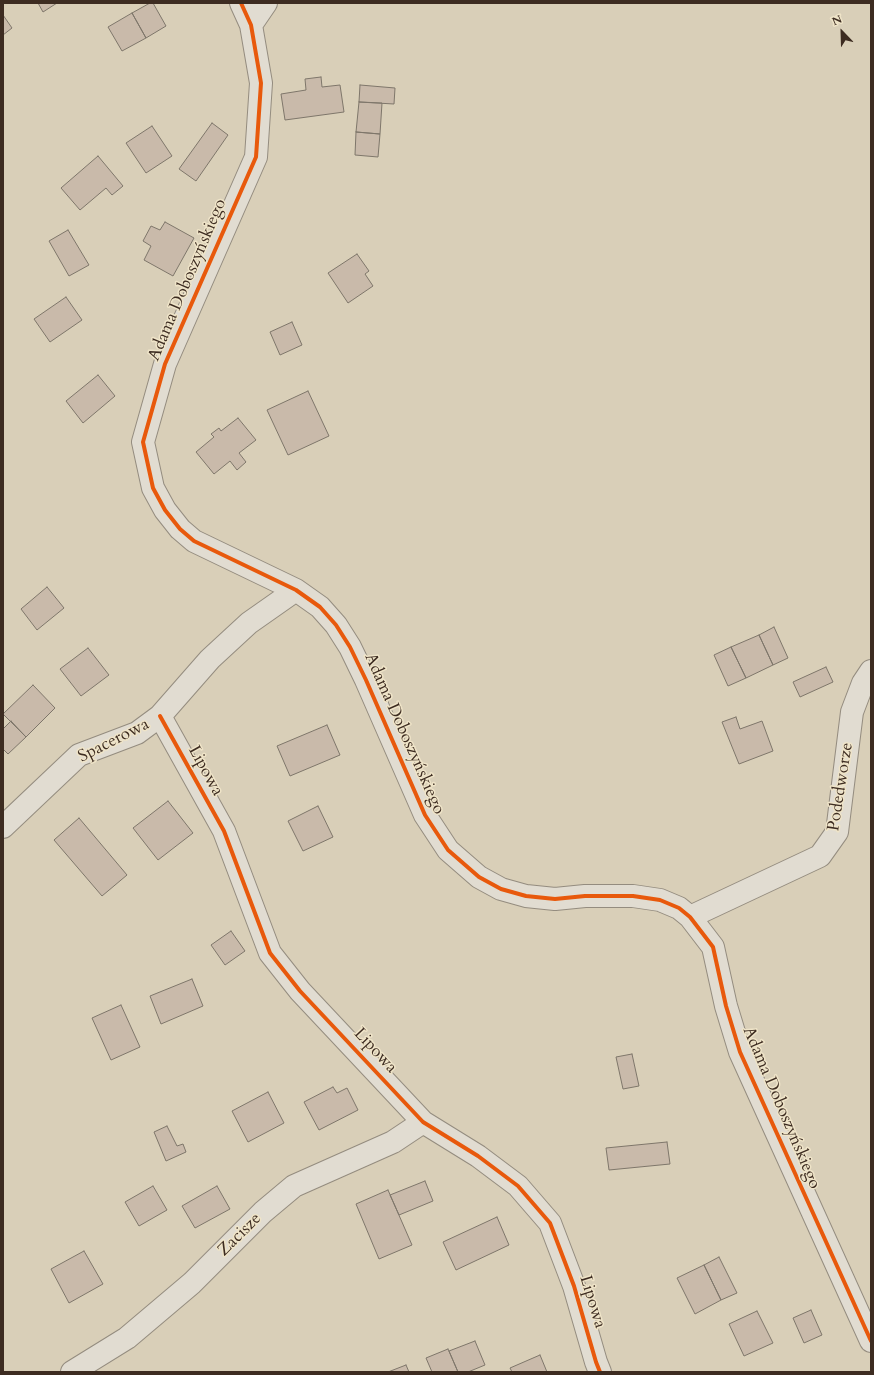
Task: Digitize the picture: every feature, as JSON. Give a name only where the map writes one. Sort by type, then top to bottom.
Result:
[{"type":"street","name":"Adama Doboszyńskiego","points":[[241,3],[251,25],[261,83],[256,157],[165,364],[143,442],[153,488],[165,510],[180,528],[194,541],[296,590],[320,607],[336,625],[347,642],[366,680],[425,815],[448,850],[479,877],[501,888],[526,896],[555,899],[585,896],[633,896],[660,900],[679,908],[690,917],[713,947],[726,1006],[740,1052],[853,1305],[871,1341]]},
{"type":"street","points":[[251,25],[266,3]]},
{"type":"street","name":"Spacerowa","points":[[3,827],[78,755],[137,733],[160,716],[210,659],[226,644],[249,623],[296,590]]},
{"type":"street","name":"Podedworze","points":[[690,917],[820,856],[837,832],[852,712],[863,683],[871,671]]},
{"type":"street","name":"Lipowa","points":[[160,716],[224,831],[270,952],[300,991],[423,1122],[478,1156],[518,1186],[550,1223],[574,1286],[600,1372]]},
{"type":"street","name":"Zacisze","points":[[72,1372],[127,1338],[192,1283],[263,1212],[294,1186],[394,1142],[423,1122]]},
{"type":"building","points":[[38,3],[57,3],[43,12]]},
{"type":"building","points":[[150,3],[153,3],[166,26],[146,38],[132,13]]},
{"type":"building","points":[[132,13],[146,38],[122,51],[108,27]]},
{"type":"building","points":[[3,15],[12,28],[3,35]]},
{"type":"building","points":[[321,77],[322,87],[340,85],[344,112],[285,120],[281,94],[306,90],[305,79]]},
{"type":"building","points":[[360,85],[395,88],[394,104],[359,102]]},
{"type":"building","points":[[359,102],[382,103],[380,134],[356,132]]},
{"type":"building","points":[[212,123],[228,135],[196,181],[179,169]]},
{"type":"building","points":[[152,126],[172,156],[146,173],[126,143]]},
{"type":"building","points":[[356,132],[380,134],[378,157],[355,155]]},
{"type":"building","points":[[98,156],[123,186],[112,195],[106,188],[80,210],[61,188]]},
{"type":"building","points":[[165,222],[194,238],[173,276],[144,260],[151,246],[143,241],[151,226],[160,230]]},
{"type":"building","points":[[68,230],[89,265],[69,276],[49,241]]},
{"type":"building","points":[[357,254],[369,271],[365,274],[373,286],[348,303],[328,273]]},
{"type":"building","points":[[66,297],[82,320],[50,342],[34,319]]},
{"type":"building","points":[[292,322],[302,345],[280,355],[270,332]]},
{"type":"building","points":[[98,375],[115,396],[83,423],[66,401]]},
{"type":"building","points":[[308,391],[329,436],[288,455],[267,410]]},
{"type":"building","points":[[238,418],[256,440],[239,453],[246,462],[237,470],[230,461],[214,474],[196,452],[214,437],[211,434],[219,428],[221,431]]},
{"type":"building","points":[[47,587],[64,608],[37,630],[21,609]]},
{"type":"building","points":[[774,627],[788,658],[773,665],[759,635]]},
{"type":"building","points":[[759,635],[773,665],[746,678],[731,647]]},
{"type":"building","points":[[731,647],[746,678],[728,686],[714,655]]},
{"type":"building","points":[[88,648],[109,675],[81,696],[60,669]]},
{"type":"building","points":[[826,667],[833,682],[800,697],[793,682]]},
{"type":"building","points":[[33,685],[55,708],[26,737],[3,714]]},
{"type":"building","points":[[736,717],[740,729],[762,721],[773,751],[739,764],[722,722]]},
{"type":"building","points":[[11,721],[26,737],[8,754],[3,749],[3,729]]},
{"type":"building","points":[[327,725],[340,755],[290,776],[277,746]]},
{"type":"building","points":[[168,801],[193,833],[158,860],[133,828]]},
{"type":"building","points":[[318,806],[333,837],[303,851],[288,821]]},
{"type":"building","points":[[79,818],[127,875],[102,896],[54,840]]},
{"type":"building","points":[[231,931],[245,951],[225,965],[211,945]]},
{"type":"building","points":[[192,979],[203,1006],[161,1024],[150,996]]},
{"type":"building","points":[[121,1005],[140,1047],[111,1060],[92,1018]]},
{"type":"building","points":[[632,1054],[639,1086],[623,1089],[616,1057]]},
{"type":"building","points":[[333,1087],[337,1093],[347,1088],[358,1110],[319,1130],[304,1102]]},
{"type":"building","points":[[268,1092],[284,1123],[248,1142],[232,1111]]},
{"type":"building","points":[[167,1126],[177,1146],[183,1144],[186,1152],[166,1161],[154,1132]]},
{"type":"building","points":[[667,1142],[670,1164],[609,1170],[606,1148]]},
{"type":"building","points":[[425,1181],[433,1201],[399,1215],[390,1195]]},
{"type":"building","points":[[153,1186],[167,1210],[139,1226],[125,1202]]},
{"type":"building","points":[[217,1186],[230,1209],[195,1228],[182,1206]]},
{"type":"building","points":[[388,1190],[412,1245],[379,1259],[356,1204]]},
{"type":"building","points":[[497,1217],[509,1245],[456,1270],[443,1242]]},
{"type":"building","points":[[84,1251],[103,1284],[69,1303],[51,1269]]},
{"type":"building","points":[[719,1257],[737,1293],[721,1300],[704,1265]]},
{"type":"building","points":[[704,1265],[721,1300],[695,1314],[677,1278]]},
{"type":"building","points":[[811,1310],[822,1335],[804,1343],[793,1318]]},
{"type":"building","points":[[757,1311],[773,1343],[744,1356],[729,1324]]},
{"type":"building","points":[[475,1341],[485,1365],[468,1372],[458,1372],[449,1351]]},
{"type":"building","points":[[448,1349],[458,1372],[432,1372],[426,1358]]},
{"type":"building","points":[[540,1355],[547,1372],[512,1372],[510,1368]]},
{"type":"building","points":[[406,1365],[409,1372],[388,1372]]},
{"type":"cycle path","points":[[241,3],[251,25],[261,83],[256,157],[165,364],[143,442],[153,488],[165,510],[180,529],[194,541],[296,590],[320,607],[336,625],[350,647],[366,680],[425,815],[448,850],[479,877],[501,889],[526,896],[555,899],[585,896],[633,896],[660,900],[679,908],[690,917],[713,947],[726,1006],[740,1052],[871,1341]]},
{"type":"cycle path","points":[[160,716],[224,831],[270,953],[300,991],[423,1122],[478,1156],[518,1186],[550,1223],[574,1286],[600,1372]]}]
